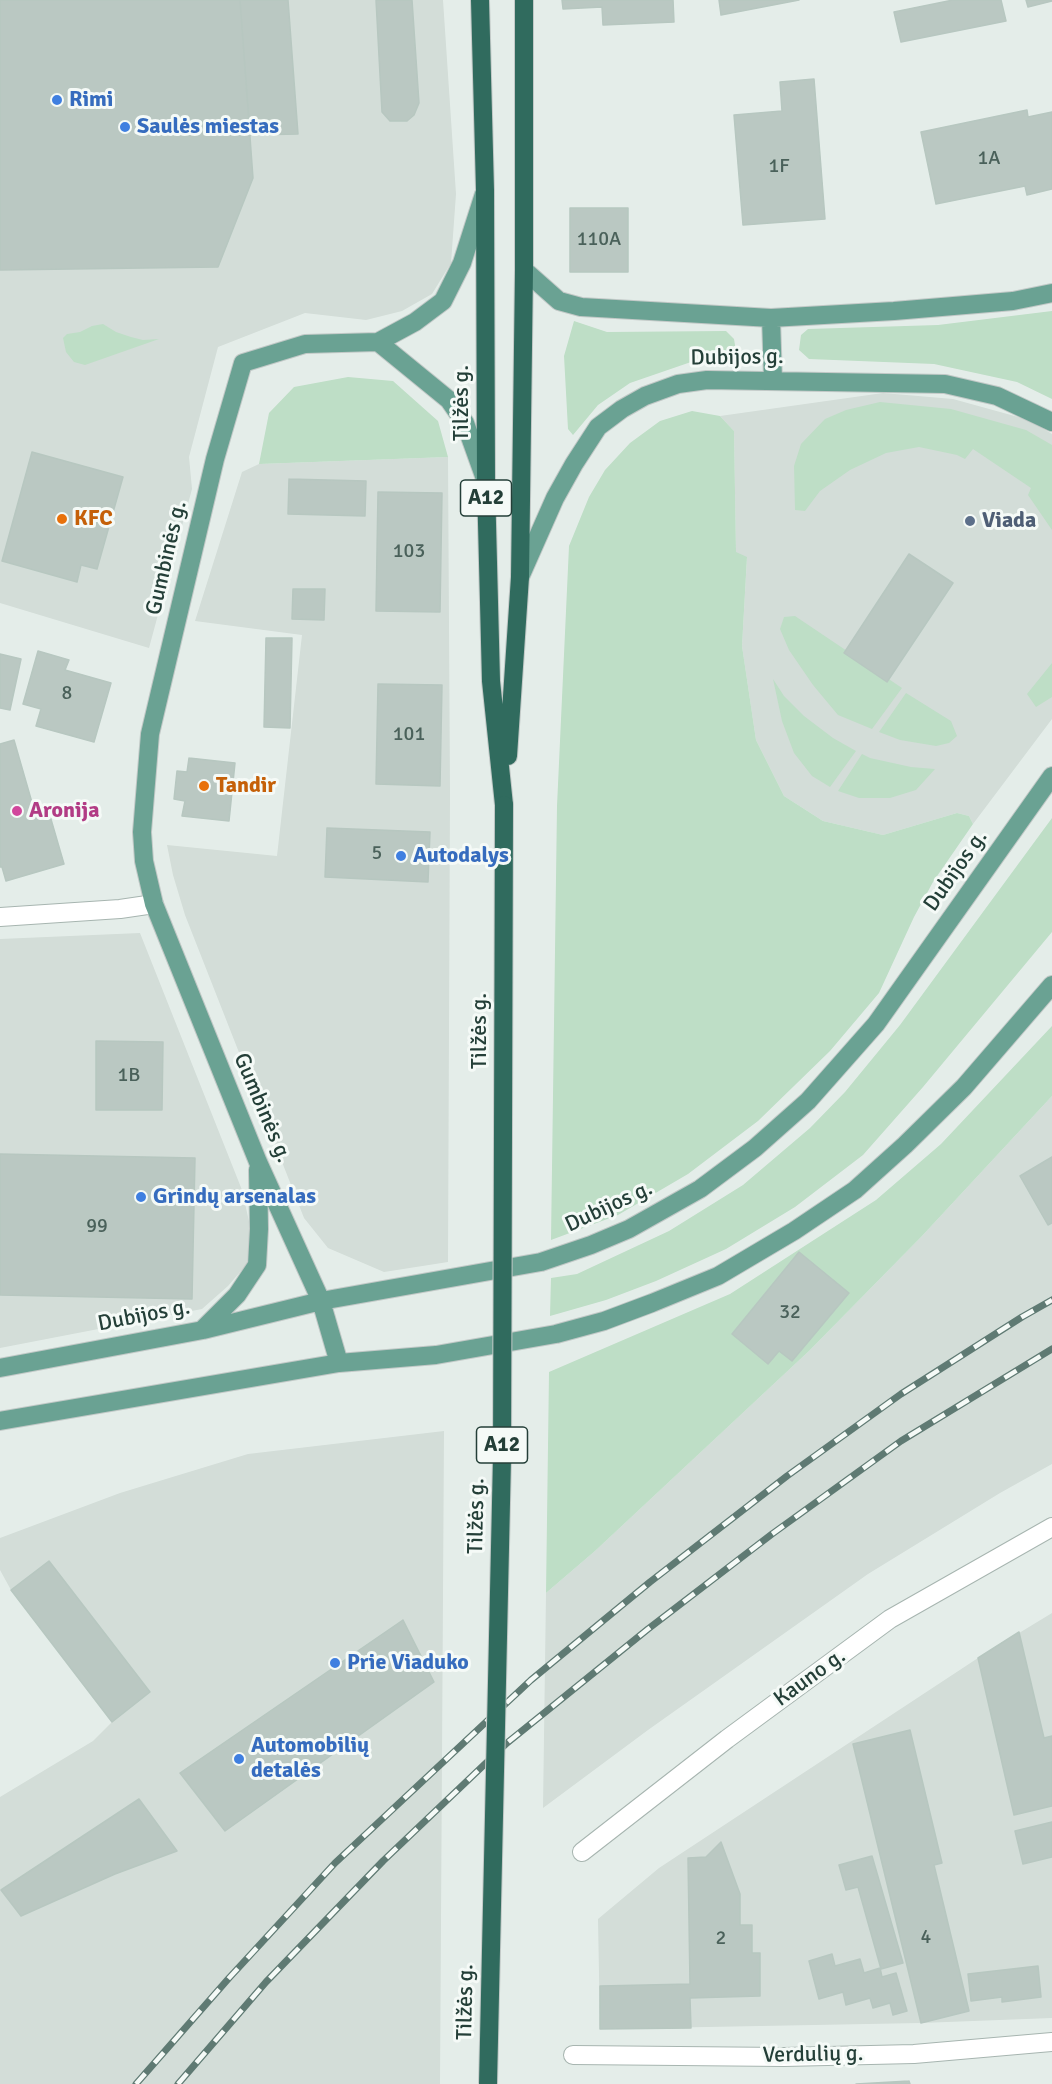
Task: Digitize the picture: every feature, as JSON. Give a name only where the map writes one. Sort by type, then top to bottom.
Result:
[{"type":"highway","name":"Tilžės g.","points":[[480,0],[485,190],[486,484],[491,681],[504,806]]},
{"type":"highway","name":"Tilžės g.","points":[[488,2084],[502,1458],[504,806],[520,577],[524,270],[524,0]]},
{"type":"main road","points":[[485,190],[462,263],[443,301],[416,322],[378,342],[449,400],[465,423],[486,484]]},
{"type":"main road","name":"Dubijos g.","points":[[524,270],[559,301],[581,308],[771,318],[1013,301],[1052,293]]},
{"type":"main road","points":[[771,318],[773,380]]},
{"type":"main road","name":"Gumbinės g.","points":[[339,1363],[321,1300],[258,1162],[154,904],[144,861],[142,832],[150,734],[215,459],[243,363],[305,344],[378,342]]},
{"type":"main road","name":"Dubijos g.","points":[[520,577],[555,498],[598,428],[622,409],[645,396],[678,384],[707,380],[945,384],[997,396],[1052,422]]},
{"type":"main road","name":"Dubijos g.","points":[[0,1368],[202,1330],[321,1300],[541,1262],[629,1229],[700,1189],[755,1149],[808,1101],[876,1024],[1052,776]]},
{"type":"main road","points":[[0,1420],[339,1363],[436,1355],[556,1334],[604,1321],[718,1276],[794,1231],[855,1190],[964,1087],[1052,985]]},
{"type":"main road","points":[[202,1330],[237,1295],[257,1265],[258,1162]]},
{"type":"street","points":[[0,917],[120,909],[154,904]]},
{"type":"street","name":"Kauno g.","points":[[582,1852],[727,1739],[890,1619],[1052,1527]]},
{"type":"street","name":"Verdulių g.","points":[[573,2055],[914,2054],[1052,2042]]},
{"type":"shaded area","points":[[0,0],[443,0],[456,194],[451,263],[432,294],[402,311],[366,320],[305,313],[218,347],[189,457],[192,489],[149,648],[0,603]]},
{"type":"shaded area","points":[[883,393],[953,399],[1029,420],[1052,434],[1052,719],[973,824],[969,816],[957,813],[883,835],[823,821],[784,796],[756,740],[742,646],[747,558],[736,553],[734,431],[720,416]]},
{"type":"shaded area","points":[[448,457],[450,794],[448,1262],[384,1272],[328,1248],[304,1218],[185,915],[167,845],[277,856],[302,635],[195,621],[242,472],[259,464]]},
{"type":"shaded area","points":[[140,933],[242,1190],[250,1226],[247,1264],[228,1286],[202,1309],[0,1348],[0,939]]},
{"type":"shaded area","points":[[1052,1096],[1052,1464],[868,1574],[648,1730],[543,1808],[546,1593],[595,1551],[809,1351],[922,1236]]},
{"type":"shaded area","points":[[444,1431],[440,2084],[0,2084],[0,1797],[93,1741],[112,1722],[11,1590],[0,1570],[0,1538],[120,1493],[248,1454]]},
{"type":"shaded area","points":[[1052,1613],[1052,2018],[921,2023],[600,2029],[598,1919],[659,1868],[978,1658]]},
{"type":"green space","points":[[1052,311],[1052,399],[1017,382],[934,364],[809,359],[799,350],[801,335],[808,329],[938,325]]},
{"type":"green space","points":[[574,321],[607,332],[726,331],[734,339],[736,351],[728,361],[691,362],[630,383],[598,405],[573,435],[568,429],[564,356]]},
{"type":"green space","points":[[103,324],[131,337],[143,340],[159,339],[85,365],[74,362],[66,352],[63,338],[67,334]]},
{"type":"green space","points":[[348,377],[393,381],[438,421],[448,457],[259,464],[269,413],[294,387]]},
{"type":"green space","points":[[880,402],[951,409],[1026,430],[1052,445],[1052,530],[1028,495],[1031,488],[973,449],[965,459],[957,455],[919,447],[886,453],[850,470],[820,491],[805,511],[795,510],[794,466],[801,444],[825,419],[846,410]]},
{"type":"green space","points":[[692,411],[720,416],[734,431],[736,552],[747,557],[742,646],[756,740],[784,796],[823,821],[883,835],[957,813],[969,816],[973,824],[933,882],[879,993],[830,1051],[758,1121],[688,1174],[618,1215],[551,1240],[557,806],[569,546],[589,497],[605,470],[630,443],[660,421]]},
{"type":"green space","points":[[795,616],[902,688],[872,729],[838,715],[813,685],[789,650],[780,629],[784,617]]},
{"type":"green space","points":[[1052,663],[1052,697],[1036,707],[1027,694]]},
{"type":"green space","points":[[773,679],[784,696],[804,716],[833,738],[856,751],[830,787],[812,776],[794,753],[782,721]]},
{"type":"green space","points":[[906,693],[951,721],[957,736],[949,743],[936,746],[900,740],[879,732]]},
{"type":"green space","points":[[862,754],[870,758],[911,767],[935,769],[916,790],[890,798],[859,798],[838,791]]},
{"type":"green space","points":[[1052,818],[1052,932],[923,1087],[863,1155],[795,1207],[726,1249],[656,1281],[606,1300],[550,1316],[551,1278],[577,1274],[669,1231],[743,1185],[810,1128],[845,1092],[900,1025]]},
{"type":"green space","points":[[1052,1026],[1052,1096],[922,1236],[809,1351],[595,1551],[546,1593],[549,1372],[730,1294],[876,1200],[941,1144]]},
{"type":"building","name":"Saulės miestas","points":[[0,0],[240,0],[253,178],[218,267],[0,270]]},
{"type":"building","points":[[240,0],[288,0],[298,134],[250,135]]},
{"type":"building","points":[[376,0],[412,0],[419,103],[414,115],[407,121],[390,121],[382,112]]},
{"type":"building","points":[[562,0],[673,0],[674,22],[603,25],[602,7],[563,9]]},
{"type":"building","points":[[719,0],[799,0],[721,15]]},
{"type":"building","points":[[953,0],[1001,0],[1006,21],[901,42],[894,12]]},
{"type":"building","points":[[1026,0],[1052,0],[1052,1],[1028,7]]},
{"type":"building","points":[[814,79],[825,219],[743,225],[734,115],[782,111],[780,82]]},
{"type":"building","points":[[1027,110],[1028,117],[1052,112],[1052,189],[1027,195],[1025,186],[936,204],[921,132]]},
{"type":"building","points":[[570,208],[628,208],[628,272],[570,272]]},
{"type":"building","name":"KFC","points":[[32,452],[123,477],[97,569],[81,565],[77,582],[2,561]]},
{"type":"building","points":[[289,479],[366,481],[365,516],[288,514]]},
{"type":"building","points":[[378,492],[442,493],[440,612],[376,611]]},
{"type":"building","points":[[909,554],[953,583],[887,682],[844,653]]},
{"type":"building","points":[[293,589],[325,589],[324,620],[292,619]]},
{"type":"building","points":[[266,638],[292,638],[290,728],[264,727]]},
{"type":"building","points":[[38,651],[69,660],[65,670],[111,683],[94,742],[36,726],[41,709],[23,704]]},
{"type":"building","points":[[0,654],[21,659],[10,710],[0,708]]},
{"type":"building","points":[[378,684],[442,685],[440,786],[376,784]]},
{"type":"building","name":"Aronija","points":[[14,740],[35,813],[48,809],[64,864],[6,881],[2,867],[0,867],[0,744]]},
{"type":"building","name":"Tandir","points":[[189,758],[235,763],[229,821],[182,816],[185,801],[174,799],[177,771],[187,772]]},
{"type":"building","points":[[327,828],[430,832],[428,882],[325,877]]},
{"type":"building","points":[[96,1041],[163,1042],[162,1110],[96,1110]]},
{"type":"building","points":[[0,1154],[195,1158],[192,1299],[0,1295]]},
{"type":"building","points":[[1052,1157],[1052,1223],[1048,1225],[1020,1176]]},
{"type":"building","points":[[799,1252],[849,1293],[792,1361],[779,1351],[768,1364],[732,1334]]},
{"type":"building","points":[[49,1561],[150,1692],[112,1722],[11,1590]]},
{"type":"building","points":[[403,1620],[434,1682],[225,1831],[180,1773]]},
{"type":"building","points":[[1019,1632],[1044,1738],[1052,1736],[1052,1806],[1014,1815],[978,1658]]},
{"type":"building","points":[[910,1730],[942,1863],[934,1865],[969,2011],[921,2023],[853,1744]]},
{"type":"building","points":[[139,1799],[177,1851],[115,1874],[21,1916],[1,1890]]},
{"type":"building","points":[[1052,1822],[1052,1857],[1023,1864],[1015,1831]]},
{"type":"building","points":[[721,1842],[740,1894],[740,1925],[752,1925],[752,1953],[760,1953],[760,1996],[690,1998],[691,2028],[600,2029],[600,1986],[690,1984],[688,1858],[706,1857]]},
{"type":"building","points":[[872,1856],[903,1963],[881,1969],[858,1887],[846,1890],[839,1865]]},
{"type":"building","points":[[832,1954],[835,1966],[860,1959],[864,1973],[880,1968],[882,1977],[896,1973],[907,2011],[893,2015],[890,2003],[873,2008],[870,1998],[846,2005],[843,1992],[819,1999],[809,1961]]},
{"type":"building","points":[[1038,1966],[1041,1997],[1002,2002],[1002,1997],[971,2001],[968,1974]]},
{"type":"building","points":[[909,2081],[910,2084],[856,2084]]},
{"type":"railway","points":[[136,2084],[229,1978],[335,1863],[531,1680],[650,1582],[787,1476],[901,1394],[1052,1300]]},
{"type":"railway","points":[[178,2084],[266,1982],[383,1861],[507,1743],[648,1629],[772,1534],[901,1441],[1052,1349]]},
{"type":"place","name":"Rimi","points":[[57,100]]},
{"type":"place","name":"Saulės miestas","points":[[125,127]]},
{"type":"place","name":"KFC","points":[[62,519]]},
{"type":"place","name":"Viada","points":[[970,521]]},
{"type":"place","name":"Tandir","points":[[204,786]]},
{"type":"place","name":"Aronija","points":[[17,811]]},
{"type":"place","name":"Autodalys","points":[[401,856]]},
{"type":"place","name":"Grindų arsenalas","points":[[141,1197]]},
{"type":"place","name":"Prie Viaduko","points":[[335,1663]]},
{"type":"place","name":"Automobilių detalės","points":[[239,1759]]}]
